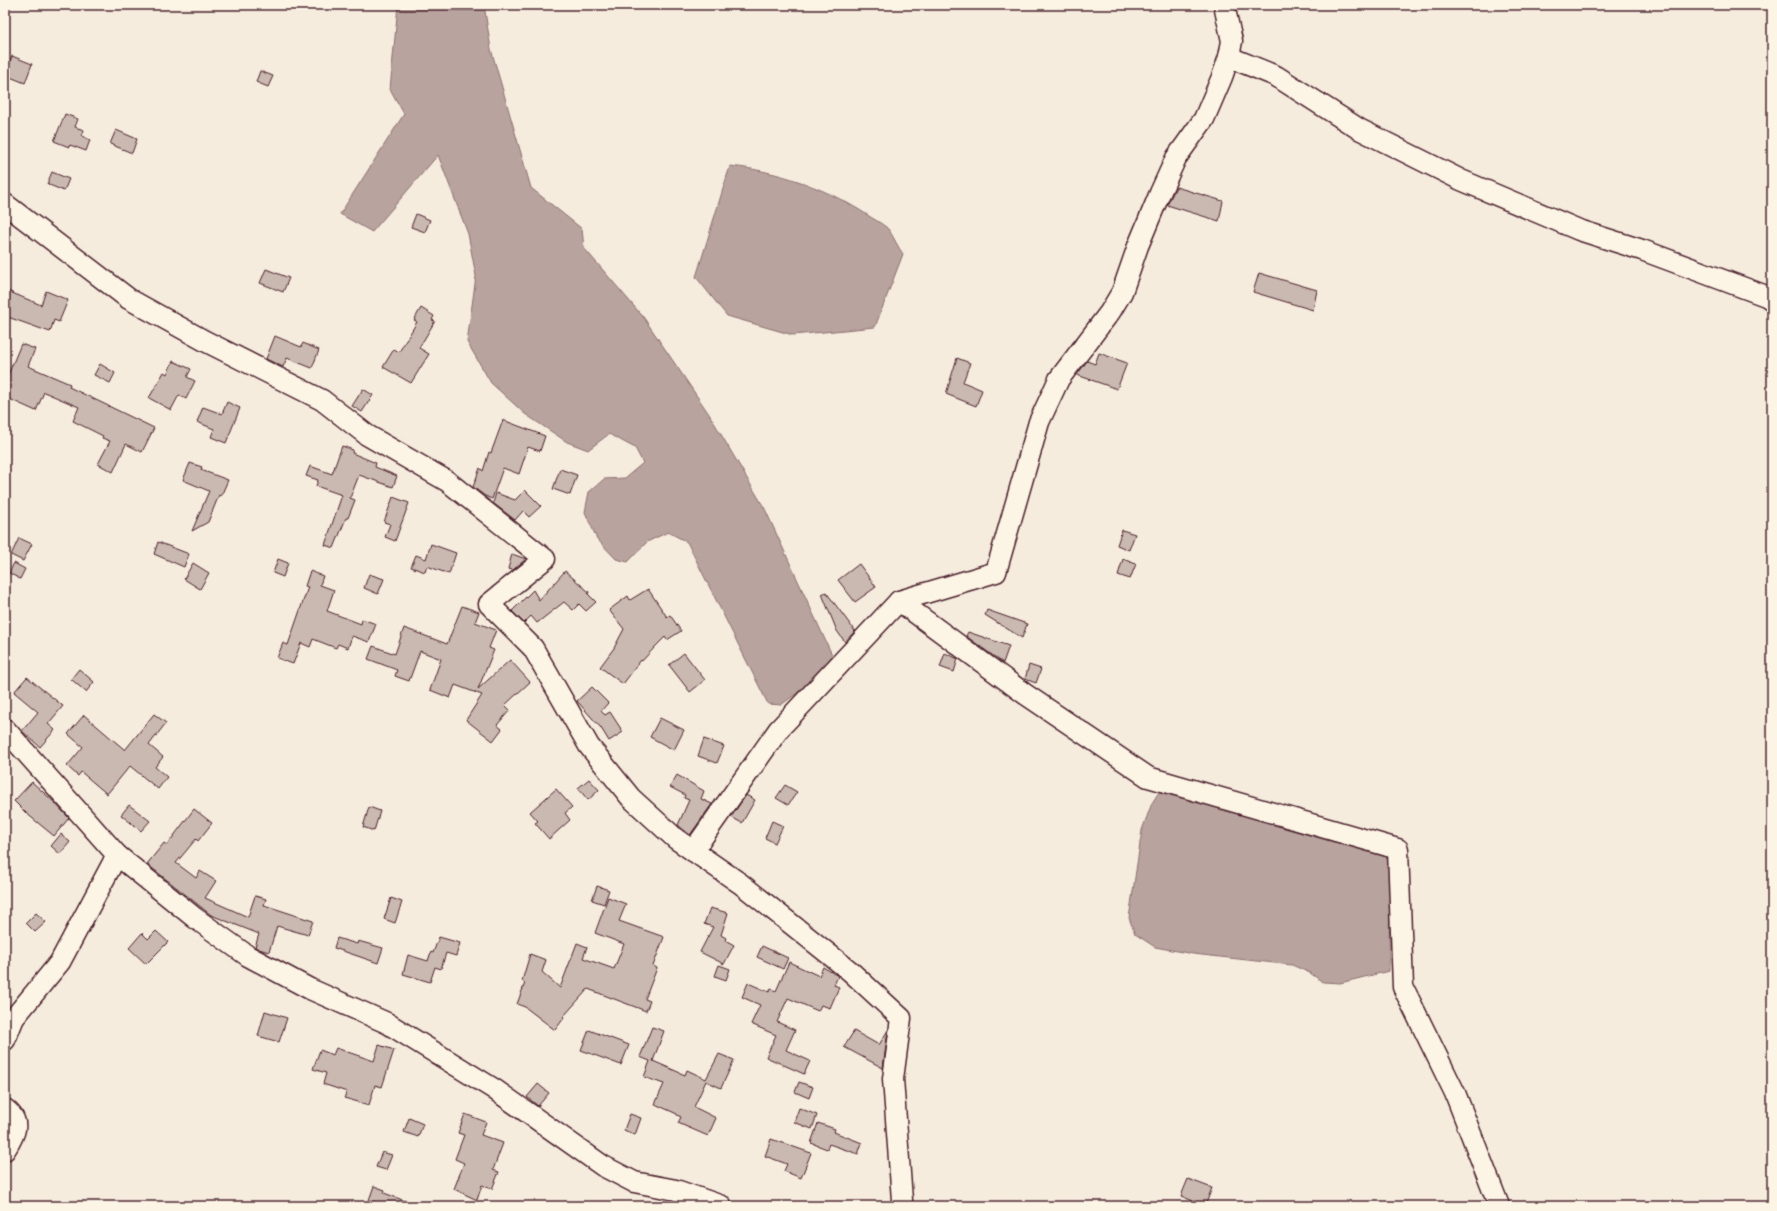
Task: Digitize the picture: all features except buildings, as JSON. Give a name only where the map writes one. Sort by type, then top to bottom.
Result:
[{"type":"street","points":[[693,851],[778,729],[899,601],[996,572],[1039,422],[1059,379],[1110,312],[1122,292],[1138,246],[1160,193],[1176,158],[1204,119],[1229,57],[1232,41],[1224,5]]},
{"type":"street","points":[[1229,57],[1276,76],[1359,129],[1461,180],[1579,230],[1642,250],[1766,296],[1772,300]]},
{"type":"street","points":[[5,204],[129,299],[205,341],[322,400],[366,435],[447,481],[545,559],[489,604],[533,648],[589,746],[631,798],[676,839],[741,884],[850,971],[901,1018],[893,1078],[902,1200],[901,1206]]},
{"type":"street","points":[[899,601],[1025,694],[1148,777],[1398,849],[1403,986],[1455,1094],[1499,1206]]},
{"type":"street","points":[[5,729],[117,855],[196,918],[248,956],[310,989],[387,1023],[494,1089],[603,1166],[634,1182],[676,1190],[722,1206]]},
{"type":"street","points":[[5,1040],[14,1018],[60,962],[117,855]]},
{"type":"street","points":[[5,1109],[13,1115],[16,1123],[11,1140],[5,1150]]},
{"type":"shaded area","points":[[398,5],[484,5],[491,49],[531,188],[582,229],[584,248],[644,318],[709,414],[765,509],[833,657],[812,682],[781,705],[768,704],[687,542],[668,532],[647,542],[628,562],[616,559],[597,539],[585,512],[589,492],[604,479],[625,478],[643,463],[635,448],[609,434],[588,450],[567,442],[525,414],[491,383],[467,342],[476,276],[468,234],[438,155],[372,232],[340,214],[404,114],[390,89]]},
{"type":"shaded area","points":[[730,166],[767,172],[803,183],[853,206],[889,230],[903,254],[875,327],[793,335],[727,316],[696,277]]},
{"type":"shaded area","points":[[1159,792],[1390,853],[1389,971],[1340,983],[1323,982],[1310,973],[1292,965],[1193,954],[1155,947],[1135,934],[1129,918],[1142,830],[1152,803]]}]
